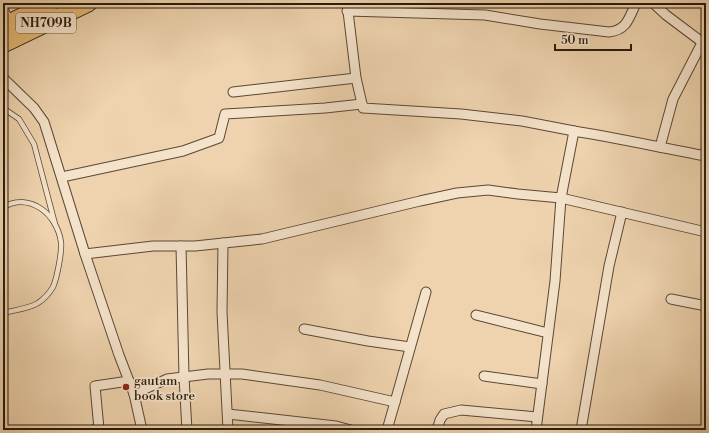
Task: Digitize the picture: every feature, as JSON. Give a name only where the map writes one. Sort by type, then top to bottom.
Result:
[{"type":"highway","name":"NH709B","points":[[5,19],[50,3]]},
{"type":"highway","name":"NH709B","points":[[3,44],[88,3]]},
{"type":"street","points":[[636,3],[624,26],[616,31],[609,32],[540,24],[485,15],[347,7],[356,78],[363,108],[461,114],[522,121],[624,139],[706,156]]},
{"type":"street","points":[[653,3],[666,16],[705,41],[673,99],[660,147]]},
{"type":"street","points":[[3,78],[34,108],[44,122],[85,254],[134,394],[142,430]]},
{"type":"street","points":[[233,92],[356,78]]},
{"type":"street","points":[[62,177],[183,151],[219,138],[225,114],[326,108],[362,104]]},
{"type":"street","points":[[536,430],[555,281],[561,198],[574,131]]},
{"type":"street","points":[[85,254],[153,246],[181,246],[262,239],[370,212],[457,193],[488,190],[561,198],[706,232]]},
{"type":"street","points":[[581,430],[609,266],[622,212]]},
{"type":"street","points":[[223,243],[222,312],[228,430]]},
{"type":"street","points":[[181,246],[184,377],[187,430]]},
{"type":"street","points":[[387,430],[426,292]]},
{"type":"street","points":[[671,299],[706,306]]},
{"type":"street","points":[[476,315],[548,333]]},
{"type":"street","points":[[304,329],[410,347]]},
{"type":"street","points":[[134,394],[167,379],[208,374],[242,374],[320,385],[394,402]]},
{"type":"street","points":[[484,376],[542,384]]},
{"type":"street","points":[[93,430],[98,429],[95,386],[129,381]]},
{"type":"street","points":[[437,430],[440,420],[444,414],[460,410],[537,417]]},
{"type":"street","points":[[228,414],[336,426],[351,430]]},
{"type":"lane","points":[[3,108],[19,119],[34,144],[61,242],[55,281],[52,288],[37,303],[30,307],[3,313]]},
{"type":"lane","points":[[3,207],[9,203],[19,201],[33,203],[51,220],[57,231]]},
{"type":"place","name":"gautam book store","points":[[126,387]]}]
